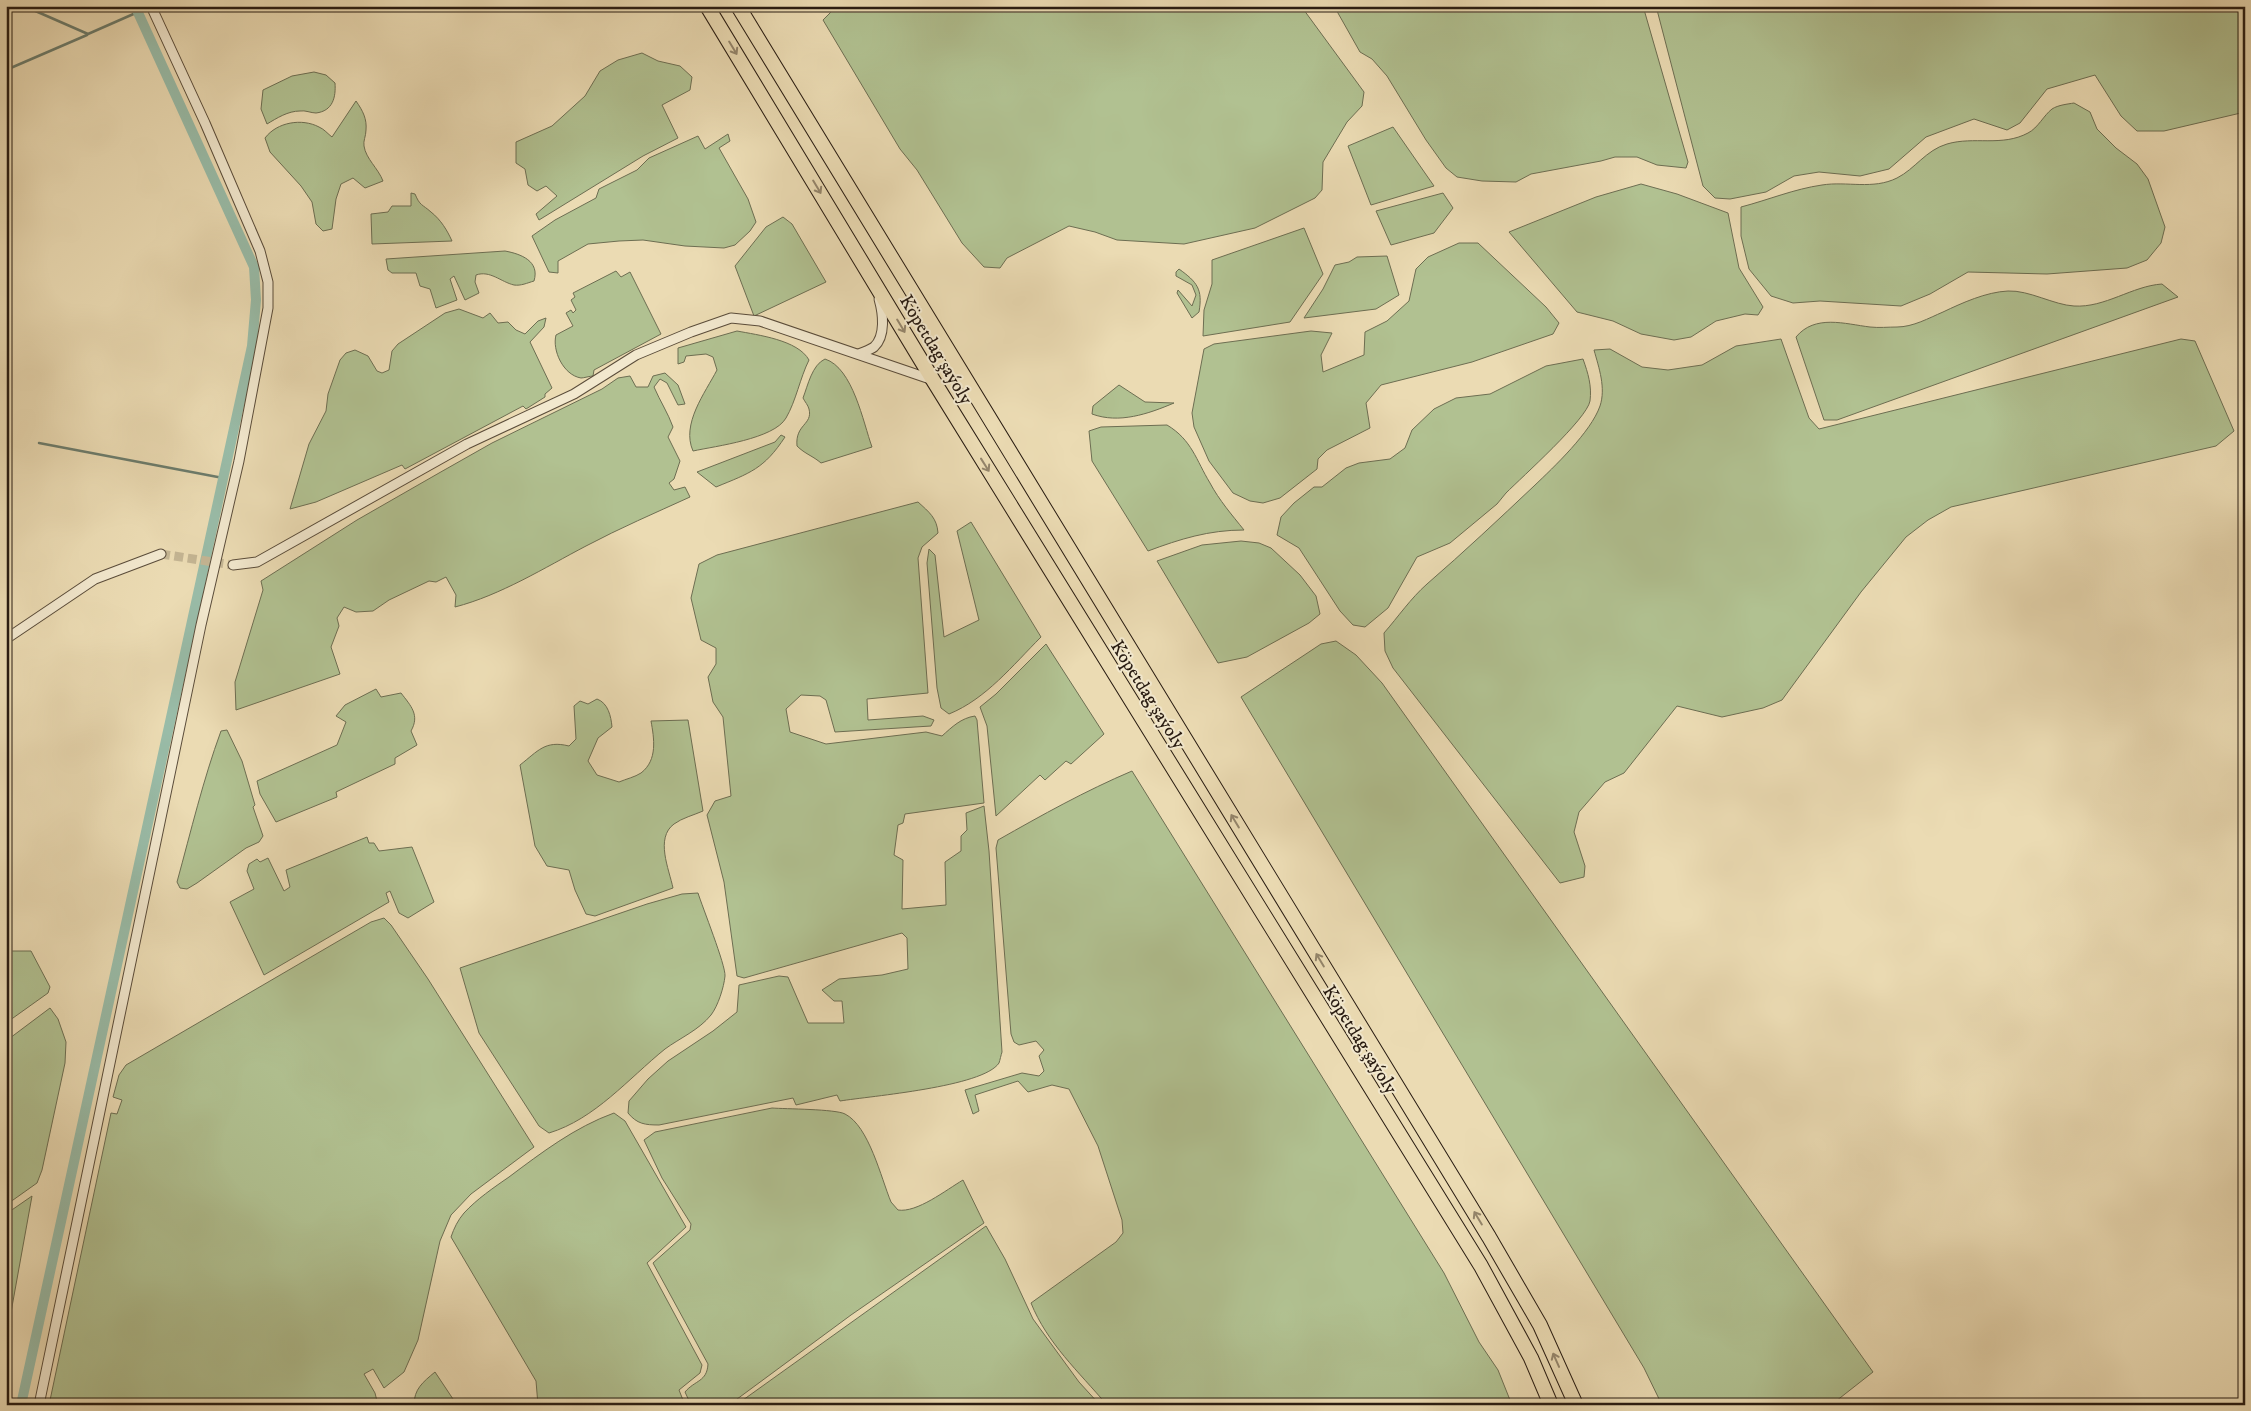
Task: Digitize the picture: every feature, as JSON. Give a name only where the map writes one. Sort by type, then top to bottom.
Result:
[{"type":"main road","name":"Köpetdag şaýoly","points":[[707,6],[933,380],[1481,1266],[1531,1358],[1552,1405]]},
{"type":"main road","name":"Köpetdag şaýoly","points":[[738,6],[1489,1237],[1540,1325],[1576,1405]]},
{"type":"street","points":[[39,1405],[197,643],[240,452],[268,308],[268,282],[260,251],[205,123],[151,6]]},
{"type":"street","points":[[859,354],[874,347],[880,338],[882,309],[873,280]]},
{"type":"street","points":[[233,565],[257,562],[467,444],[574,394],[636,355],[731,318],[760,321],[933,380]]},
{"type":"street","points":[[6,639],[95,579],[161,554]]},
{"type":"green space","points":[[837,6],[1301,6],[1364,92],[1362,106],[1347,122],[1323,162],[1322,190],[1315,198],[1255,228],[1184,244],[1117,240],[1095,232],[1069,226],[1007,258],[1000,268],[984,267],[962,243],[917,170],[900,149],[823,20]]},
{"type":"green space","points":[[1334,6],[1643,6],[1688,162],[1686,168],[1657,165],[1637,157],[1615,157],[1531,174],[1516,182],[1482,181],[1457,177],[1446,168],[1426,140],[1387,76],[1372,59],[1360,52]]},
{"type":"green space","points":[[1656,6],[2245,6],[2245,112],[2164,131],[2137,131],[2121,116],[2095,75],[2047,89],[2020,123],[2007,130],[1974,119],[1926,137],[1889,169],[1860,176],[1819,172],[1794,176],[1766,192],[1730,199],[1715,198],[1703,186]]},
{"type":"green space","points":[[642,53],[658,61],[680,66],[692,77],[690,90],[662,105],[678,138],[643,156],[539,220],[536,214],[557,196],[546,186],[537,191],[528,185],[525,169],[516,163],[516,142],[552,126],[585,96],[600,71],[618,60]]},
{"type":"green space","points":[[314,72],[326,75],[335,83],[334,98],[330,106],[322,112],[316,113],[291,112],[267,124],[261,109],[263,90],[292,76]]},
{"type":"green space","points":[[356,101],[363,112],[366,122],[365,151],[383,181],[365,188],[353,178],[341,184],[336,199],[332,229],[323,231],[316,224],[312,202],[301,186],[270,152],[265,138],[276,128],[298,122],[319,127],[332,137]]},
{"type":"green space","points":[[2074,103],[2090,112],[2097,129],[2116,148],[2137,164],[2148,179],[2165,227],[2161,243],[2147,260],[2127,268],[2047,274],[1968,272],[1930,294],[1901,306],[1820,301],[1793,303],[1771,296],[1749,269],[1741,236],[1741,207],[1822,185],[1879,184],[1888,182],[1903,174],[1933,151],[1947,144],[1967,141],[1998,141],[2018,137],[2032,131],[2052,109]]},
{"type":"green space","points":[[1393,127],[1434,186],[1371,205],[1348,146]]},
{"type":"green space","points":[[728,134],[730,141],[719,148],[748,199],[756,222],[750,231],[735,245],[724,248],[685,246],[643,240],[588,244],[558,261],[558,273],[549,272],[532,236],[555,220],[596,198],[599,189],[637,170],[649,158],[698,136],[705,149]]},
{"type":"green space","points":[[1641,184],[1677,194],[1728,213],[1739,268],[1763,307],[1758,315],[1745,314],[1716,321],[1691,337],[1674,340],[1641,334],[1613,321],[1577,312],[1509,232],[1596,197]]},
{"type":"green space","points":[[411,193],[415,194],[420,203],[438,218],[452,241],[372,244],[371,214],[388,212],[392,206],[411,206]]},
{"type":"green space","points":[[1443,193],[1453,208],[1434,233],[1391,245],[1376,211]]},
{"type":"green space","points":[[783,217],[792,224],[826,282],[754,316],[735,266],[766,227]]},
{"type":"green space","points":[[1304,228],[1323,274],[1290,322],[1203,336],[1204,310],[1212,284],[1212,260]]},
{"type":"green space","points":[[1459,243],[1478,243],[1546,307],[1559,323],[1553,334],[1472,362],[1381,385],[1366,403],[1370,428],[1327,450],[1318,459],[1317,469],[1280,498],[1263,503],[1250,501],[1233,493],[1209,461],[1194,427],[1192,413],[1204,349],[1214,344],[1311,331],[1332,333],[1321,355],[1323,372],[1364,355],[1365,332],[1387,321],[1409,301],[1416,269],[1428,257]]},
{"type":"green space","points":[[505,251],[517,254],[532,264],[535,274],[534,281],[522,285],[514,285],[491,275],[476,275],[475,282],[479,293],[465,300],[454,276],[450,279],[457,300],[436,308],[430,289],[420,286],[416,273],[392,273],[388,270],[386,259]]},
{"type":"green space","points":[[1387,256],[1399,295],[1376,309],[1304,318],[1323,289],[1335,265],[1349,262],[1357,257]]},
{"type":"green space","points":[[1179,269],[1194,282],[1199,292],[1199,312],[1192,318],[1177,293],[1178,290],[1192,306],[1196,295],[1192,285],[1176,276],[1176,272]]},
{"type":"green space","points":[[616,271],[621,277],[630,272],[661,334],[594,370],[593,376],[581,378],[575,376],[560,361],[556,348],[556,335],[573,326],[566,313],[571,310],[573,313],[576,310],[571,300],[575,297],[573,293]]},
{"type":"green space","points":[[2162,284],[2178,297],[1837,420],[1824,420],[1796,337],[1812,325],[1831,322],[1870,327],[1909,326],[1974,298],[1991,293],[2016,291],[2066,305],[2085,306]]},
{"type":"green space","points":[[459,309],[483,318],[490,313],[498,323],[508,322],[516,330],[525,334],[538,321],[546,318],[544,327],[530,342],[552,388],[545,394],[545,397],[526,409],[523,406],[405,469],[402,465],[316,502],[290,509],[309,444],[326,411],[328,394],[340,360],[346,353],[355,350],[368,356],[377,371],[382,373],[389,370],[392,351],[398,344],[445,313]]},
{"type":"green space","points":[[737,331],[787,343],[804,353],[809,360],[786,418],[780,425],[744,441],[693,451],[690,441],[692,420],[717,370],[713,357],[706,354],[686,356],[684,362],[678,364],[678,348]]},
{"type":"green space","points":[[1781,339],[1809,418],[1819,429],[2181,339],[2195,341],[2234,431],[2216,446],[1951,507],[1928,520],[1906,537],[1861,592],[1782,700],[1763,708],[1722,717],[1677,706],[1624,773],[1605,782],[1579,812],[1574,832],[1585,866],[1584,877],[1560,883],[1393,668],[1385,651],[1384,633],[1421,589],[1542,478],[1571,449],[1589,427],[1602,399],[1601,378],[1594,350],[1610,349],[1642,367],[1668,370],[1702,365],[1736,346]]},
{"type":"green space","points":[[825,359],[835,364],[850,384],[872,447],[821,463],[797,446],[797,439],[810,414],[803,398],[811,376],[817,366]]},
{"type":"green space","points":[[1583,359],[1589,380],[1590,401],[1578,421],[1497,504],[1450,543],[1417,557],[1388,608],[1365,627],[1353,625],[1340,611],[1299,548],[1277,535],[1281,517],[1294,503],[1314,487],[1322,487],[1346,468],[1359,463],[1390,459],[1405,448],[1412,430],[1434,409],[1456,398],[1490,394],[1546,366]]},
{"type":"green space","points":[[665,373],[678,385],[685,404],[678,405],[667,383],[660,379],[654,387],[673,427],[668,437],[680,461],[674,479],[669,483],[674,490],[685,487],[690,497],[612,533],[506,588],[472,602],[455,607],[456,595],[446,577],[436,582],[429,581],[389,600],[373,611],[356,612],[344,607],[337,618],[339,626],[331,647],[340,674],[236,710],[235,682],[263,590],[261,581],[357,520],[439,473],[492,443],[602,389],[618,378],[630,376],[636,387],[648,387],[653,376]]},
{"type":"green space","points":[[1119,385],[1145,402],[1174,403],[1144,414],[1123,418],[1102,417],[1092,414],[1093,406]]},
{"type":"green space","points":[[1167,425],[1188,444],[1217,495],[1244,530],[1231,530],[1195,536],[1148,551],[1092,461],[1089,431],[1101,427]]},
{"type":"green space","points":[[781,435],[785,437],[763,463],[738,478],[716,487],[697,472],[775,442]]},
{"type":"green space","points":[[918,502],[934,519],[938,533],[922,547],[918,558],[928,693],[867,699],[868,720],[923,716],[934,720],[931,726],[835,732],[826,700],[820,696],[801,695],[786,709],[790,732],[826,744],[926,732],[942,736],[961,721],[975,716],[977,720],[984,803],[905,814],[903,823],[898,825],[894,855],[903,860],[902,909],[946,905],[945,862],[961,851],[961,836],[967,830],[966,813],[984,806],[989,851],[1002,1052],[999,1063],[989,1071],[972,1078],[925,1089],[840,1101],[837,1095],[796,1105],[793,1098],[659,1125],[638,1122],[628,1113],[629,1101],[648,1079],[668,1061],[713,1031],[737,1012],[739,985],[779,976],[788,977],[808,1023],[844,1023],[842,1001],[834,1001],[822,990],[839,979],[882,975],[908,969],[907,938],[902,933],[744,978],[737,976],[724,882],[707,815],[715,801],[731,796],[723,717],[713,702],[708,677],[716,664],[716,648],[701,640],[691,598],[699,564],[717,555]]},
{"type":"green space","points":[[971,522],[1041,637],[987,690],[975,700],[949,714],[941,708],[937,688],[927,563],[929,549],[935,555],[944,637],[979,620],[957,531]]},
{"type":"green space","points":[[1241,541],[1259,543],[1271,548],[1300,575],[1316,596],[1320,614],[1309,623],[1247,657],[1218,663],[1157,561],[1202,545]]},
{"type":"green space","points":[[1336,641],[1356,655],[1382,683],[1873,1372],[1831,1405],[1662,1405],[1644,1368],[1241,697],[1321,644]]},
{"type":"green space","points":[[1046,644],[1104,734],[1071,764],[1066,761],[1045,780],[1040,775],[996,816],[987,726],[980,707],[996,694]]},
{"type":"green space","points":[[376,689],[381,697],[401,693],[408,702],[414,715],[415,720],[411,731],[417,745],[395,758],[395,764],[336,792],[337,797],[276,822],[260,794],[257,781],[337,745],[346,722],[336,716],[345,705]]},
{"type":"green space","points":[[597,699],[604,704],[610,714],[612,727],[598,738],[588,761],[597,775],[619,782],[641,773],[650,762],[654,749],[651,721],[688,720],[703,811],[674,824],[668,830],[665,837],[665,854],[673,888],[595,916],[586,914],[575,890],[569,870],[547,866],[535,846],[520,765],[542,748],[554,744],[569,746],[576,739],[574,706],[580,701],[588,704]]},
{"type":"green space","points":[[227,730],[242,761],[255,805],[253,807],[263,836],[259,842],[246,848],[197,883],[187,889],[180,888],[177,882],[203,787],[221,731]]},
{"type":"green space","points":[[1132,771],[1444,1273],[1479,1342],[1498,1370],[1512,1405],[1107,1405],[1064,1357],[1038,1318],[1031,1303],[1116,1242],[1123,1233],[1122,1220],[1098,1146],[1069,1089],[1052,1085],[1028,1092],[1018,1081],[975,1095],[979,1111],[973,1114],[965,1090],[1022,1073],[1039,1076],[1044,1071],[1039,1056],[1044,1050],[1036,1041],[1019,1045],[1014,1042],[1011,1034],[996,848],[998,840],[1047,812]]},
{"type":"green space","points":[[367,837],[369,843],[374,843],[379,851],[412,847],[434,902],[408,918],[399,913],[390,891],[386,893],[389,902],[264,975],[230,902],[254,889],[247,871],[249,864],[257,859],[260,862],[268,858],[284,891],[290,887],[286,870]]},
{"type":"green space","points":[[698,893],[718,949],[725,976],[714,1011],[701,1025],[665,1049],[596,1108],[566,1127],[549,1133],[539,1126],[479,1033],[460,968],[647,904],[682,894]]},
{"type":"green space","points":[[384,918],[391,925],[428,979],[534,1147],[471,1194],[451,1215],[440,1241],[418,1340],[404,1372],[384,1388],[373,1369],[364,1374],[375,1393],[378,1405],[49,1405],[111,1113],[117,1114],[122,1100],[113,1097],[119,1075],[126,1065],[371,922]]},
{"type":"green space","points":[[6,951],[31,951],[50,987],[48,993],[6,1023]]},
{"type":"green space","points":[[50,1008],[58,1019],[66,1042],[65,1063],[42,1170],[37,1183],[6,1205],[6,1041]]},
{"type":"green space","points":[[772,1108],[840,1112],[853,1120],[861,1129],[867,1141],[891,1202],[898,1210],[914,1208],[940,1195],[963,1180],[984,1223],[851,1315],[729,1405],[691,1405],[685,1392],[703,1378],[708,1364],[653,1263],[690,1230],[691,1224],[662,1178],[644,1140],[655,1132]]},
{"type":"green space","points":[[614,1113],[625,1121],[686,1227],[647,1263],[702,1365],[700,1373],[679,1390],[685,1405],[538,1405],[536,1381],[451,1237],[456,1224],[462,1216],[485,1194],[559,1141]]},
{"type":"green space","points":[[32,1196],[6,1340],[6,1214]]},
{"type":"green space","points":[[986,1226],[1005,1259],[1033,1319],[1079,1382],[1100,1405],[736,1405]]},
{"type":"green space","points":[[435,1372],[457,1405],[414,1405],[417,1390]]},
{"type":"waterway","points":[[24,6],[88,34],[138,12]]},
{"type":"waterway","points":[[21,1405],[252,346],[256,300],[254,267],[135,6]]},
{"type":"waterway","points":[[6,70],[87,35]]},
{"type":"waterway","points":[[39,443],[223,478]]},
{"type":"tunnel","points":[[161,554],[233,565]]}]
